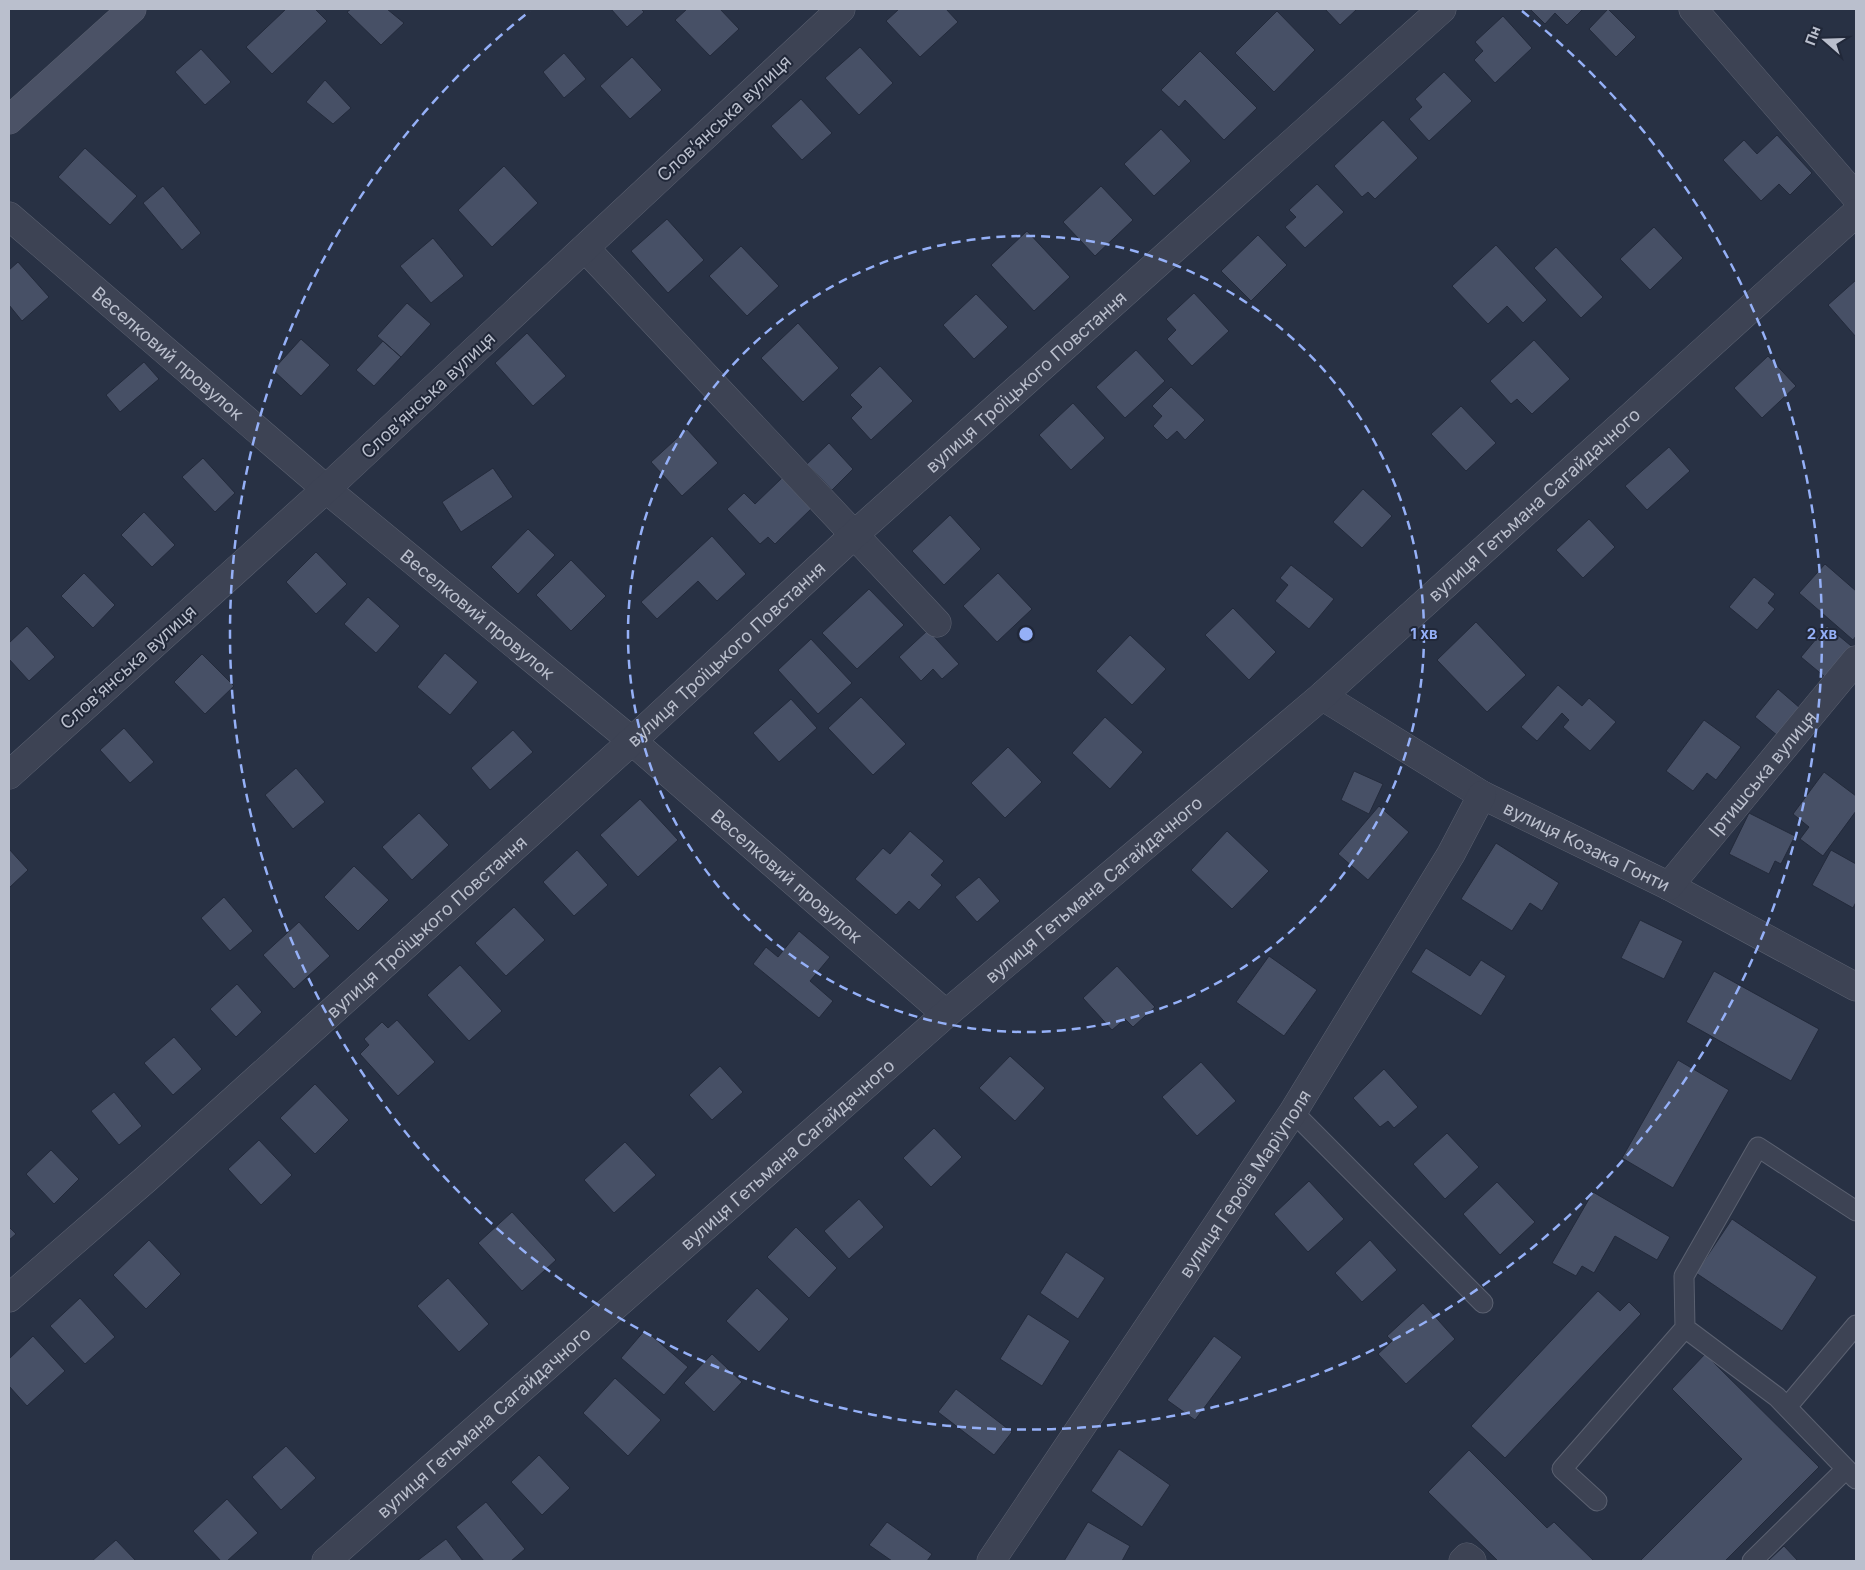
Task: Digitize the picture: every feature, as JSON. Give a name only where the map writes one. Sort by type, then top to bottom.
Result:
[{"type":"main road","points":[[9,120],[132,9]]},
{"type":"street","name":"Словʼянська вулиця","points":[[9,775],[326,489],[842,9]]},
{"type":"street","name":"вулиця Троїцького Повстання","points":[[9,1298],[146,1179],[632,741],[854,535],[1442,9]]},
{"type":"street","points":[[1693,9],[1856,197]]},
{"type":"street","name":"вулиця Гетьмана Сагайдачного","points":[[326,1561],[946,1014],[1322,696],[1856,213]]},
{"type":"street","name":"Веселковий провулок","points":[[9,216],[326,489],[632,741],[946,1014]]},
{"type":"street","points":[[585,248],[937,624]]},
{"type":"street","name":"Іртишська вулиця","points":[[1669,886],[1856,660]]},
{"type":"street","name":"вулиця Козака Гонти","points":[[1322,696],[1482,795],[1669,886],[1856,987]]},
{"type":"street","name":"вулиця Героїв Маріуполя","points":[[996,1560],[1293,1112],[1451,854],[1482,795]]},
{"type":"street","points":[[1462,1561],[1467,1557],[1472,1561]]},
{"type":"lane","points":[[1293,1112],[1483,1303]]},
{"type":"lane","points":[[1596,1501],[1562,1469],[1686,1328],[1684,1276],[1758,1147],[1856,1210]]},
{"type":"lane","points":[[1787,1407],[1856,1325]]},
{"type":"lane","points":[[1686,1328],[1777,1397],[1851,1474],[1752,1561]]},
{"type":"building","points":[[286,9],[315,9],[327,21],[272,74],[246,47]]},
{"type":"building","points":[[351,9],[387,9],[404,23],[381,45],[347,12]]},
{"type":"building","points":[[611,9],[641,9],[644,12],[627,27]]},
{"type":"building","points":[[687,9],[720,9],[739,29],[710,56],[675,20]]},
{"type":"building","points":[[899,9],[946,9],[958,22],[920,57],[886,21]]},
{"type":"building","points":[[1325,9],[1357,9],[1340,25]]},
{"type":"building","points":[[1530,9],[1583,9],[1567,25],[1555,13],[1545,24]]},
{"type":"building","points":[[1608,9],[1636,37],[1616,57],[1589,29]]},
{"type":"building","points":[[1277,11],[1315,50],[1274,92],[1235,53]]},
{"type":"building","points":[[1503,16],[1532,48],[1495,83],[1474,60],[1483,51],[1475,42]]},
{"type":"building","points":[[860,47],[893,83],[859,115],[825,78]]},
{"type":"building","points":[[201,49],[231,82],[205,105],[175,72]]},
{"type":"building","points":[[1200,51],[1257,108],[1224,140],[1185,100],[1179,107],[1161,90]]},
{"type":"building","points":[[564,53],[586,79],[564,98],[543,72]]},
{"type":"building","points":[[632,57],[662,90],[630,119],[600,86]]},
{"type":"building","points":[[1444,72],[1472,101],[1429,141],[1409,119],[1422,107],[1415,99]]},
{"type":"building","points":[[325,80],[351,108],[333,124],[306,102]]},
{"type":"building","points":[[801,99],[832,133],[802,160],[771,126]]},
{"type":"building","points":[[1383,120],[1418,158],[1375,199],[1368,192],[1362,197],[1334,166]]},
{"type":"building","points":[[1161,129],[1191,161],[1154,196],[1124,164]]},
{"type":"building","points":[[1777,135],[1812,173],[1790,195],[1779,184],[1761,201],[1723,160],[1744,140],[1757,154]]},
{"type":"building","points":[[85,148],[137,196],[110,225],[58,177]]},
{"type":"building","points":[[504,166],[538,203],[492,247],[458,210]]},
{"type":"building","points":[[1317,184],[1344,212],[1305,248],[1285,227],[1296,217],[1289,210]]},
{"type":"building","points":[[163,186],[201,233],[182,250],[143,203]]},
{"type":"building","points":[[1101,186],[1133,220],[1095,256],[1063,222]]},
{"type":"building","points":[[667,219],[704,260],[668,293],[631,251]]},
{"type":"building","points":[[1654,227],[1683,258],[1650,290],[1620,259]]},
{"type":"building","points":[[1027,231],[1070,277],[1034,311],[991,265]]},
{"type":"building","points":[[1258,235],[1287,265],[1251,301],[1221,271]]},
{"type":"building","points":[[433,238],[464,276],[431,303],[400,266]]},
{"type":"building","points":[[1496,245],[1547,300],[1523,323],[1507,306],[1488,324],[1452,286]]},
{"type":"building","points":[[741,246],[779,286],[747,316],[709,276]]},
{"type":"building","points":[[1556,247],[1603,297],[1581,318],[1534,268]]},
{"type":"building","points":[[18,262],[49,297],[22,321],[9,305],[9,270]]},
{"type":"building","points":[[1856,280],[1856,337],[1828,305]]},
{"type":"building","points":[[1194,293],[1229,331],[1192,366],[1167,339],[1176,330],[1166,319]]},
{"type":"building","points":[[976,294],[1008,327],[974,359],[943,325]]},
{"type":"building","points":[[407,303],[431,324],[401,357],[377,336]]},
{"type":"building","points":[[798,323],[839,368],[803,402],[761,358]]},
{"type":"building","points":[[527,333],[566,376],[533,406],[495,363]]},
{"type":"building","points":[[301,339],[330,365],[301,396],[273,370]]},
{"type":"building","points":[[1534,340],[1570,379],[1532,414],[1517,399],[1511,404],[1490,381]]},
{"type":"building","points":[[383,341],[401,357],[374,386],[356,370]]},
{"type":"building","points":[[1136,350],[1165,381],[1125,418],[1096,387]]},
{"type":"building","points":[[1768,356],[1796,386],[1762,418],[1734,388]]},
{"type":"building","points":[[144,362],[159,379],[120,412],[106,395]]},
{"type":"building","points":[[880,366],[913,401],[871,440],[851,418],[862,407],[850,395]]},
{"type":"building","points":[[1171,387],[1205,420],[1185,440],[1177,431],[1167,440],[1153,426],[1162,416],[1152,406]]},
{"type":"building","points":[[1073,403],[1105,438],[1071,470],[1039,435]]},
{"type":"building","points":[[1461,406],[1496,443],[1466,471],[1431,434]]},
{"type":"building","points":[[687,429],[718,463],[682,496],[651,462]]},
{"type":"building","points":[[829,443],[853,469],[832,490],[807,464]]},
{"type":"building","points":[[1669,447],[1690,471],[1647,510],[1625,486]]},
{"type":"building","points":[[203,458],[235,493],[215,512],[182,477]]},
{"type":"building","points":[[493,468],[513,497],[461,532],[442,502]]},
{"type":"building","points":[[782,478],[811,509],[775,544],[768,537],[760,544],[727,509],[744,493],[755,504]]},
{"type":"building","points":[[1363,489],[1392,516],[1362,548],[1333,522]]},
{"type":"building","points":[[144,512],[175,545],[152,567],[121,535]]},
{"type":"building","points":[[950,515],[981,549],[944,585],[912,551]]},
{"type":"building","points":[[1589,519],[1615,547],[1583,578],[1556,550]]},
{"type":"building","points":[[528,529],[555,555],[518,594],[491,567]]},
{"type":"building","points":[[712,536],[746,574],[717,601],[698,581],[657,619],[641,602]]},
{"type":"building","points":[[316,552],[347,584],[316,614],[286,582]]},
{"type":"building","points":[[571,560],[606,596],[571,631],[536,595]]},
{"type":"building","points":[[1825,564],[1856,591],[1856,636],[1853,640],[1799,593]]},
{"type":"building","points":[[1291,565],[1334,599],[1309,629],[1275,601],[1288,585],[1280,578]]},
{"type":"building","points":[[84,573],[115,605],[93,628],[61,596]]},
{"type":"building","points":[[998,573],[1032,609],[997,642],[963,606]]},
{"type":"building","points":[[1754,577],[1775,594],[1768,603],[1775,609],[1757,630],[1729,607]]},
{"type":"building","points":[[869,589],[904,625],[857,669],[822,633]]},
{"type":"building","points":[[368,597],[400,626],[376,653],[344,624]]},
{"type":"building","points":[[1233,608],[1276,652],[1249,680],[1205,635]]},
{"type":"building","points":[[1476,622],[1526,675],[1487,712],[1437,660]]},
{"type":"building","points":[[27,626],[55,657],[29,681],[9,659],[9,643]]},
{"type":"building","points":[[1827,626],[1856,650],[1831,682],[1801,657]]},
{"type":"building","points":[[928,630],[959,664],[942,679],[933,669],[921,681],[899,657]]},
{"type":"building","points":[[1130,635],[1166,669],[1132,705],[1096,671]]},
{"type":"building","points":[[811,639],[852,683],[818,714],[778,670]]},
{"type":"building","points":[[445,653],[478,682],[450,715],[417,687]]},
{"type":"building","points":[[202,654],[234,686],[205,714],[174,682]]},
{"type":"building","points":[[1558,685],[1582,706],[1589,698],[1616,722],[1590,751],[1563,727],[1569,720],[1562,713],[1537,741],[1521,727]]},
{"type":"building","points":[[1778,689],[1800,708],[1778,736],[1755,717]]},
{"type":"building","points":[[861,697],[906,744],[873,775],[828,728]]},
{"type":"building","points":[[791,699],[817,728],[779,762],[753,733]]},
{"type":"building","points":[[1105,717],[1143,752],[1110,789],[1072,753]]},
{"type":"building","points":[[1704,720],[1741,747],[1716,780],[1707,773],[1693,791],[1666,771]]},
{"type":"building","points":[[124,728],[154,762],[130,783],[100,750]]},
{"type":"building","points":[[513,730],[533,752],[490,790],[471,768]]},
{"type":"building","points":[[1008,747],[1042,782],[1005,818],[971,783]]},
{"type":"building","points":[[296,768],[325,802],[293,829],[265,795]]},
{"type":"building","points":[[1354,771],[1383,784],[1369,814],[1341,800]]},
{"type":"building","points":[[1824,772],[1856,796],[1856,811],[1823,856],[1800,839],[1809,827],[1793,814]]},
{"type":"building","points":[[640,799],[678,840],[638,877],[600,835]]},
{"type":"building","points":[[1379,806],[1409,832],[1368,880],[1338,854]]},
{"type":"building","points":[[419,813],[449,845],[412,880],[382,847]]},
{"type":"building","points":[[1749,813],[1795,836],[1781,864],[1775,861],[1769,874],[1729,854]]},
{"type":"building","points":[[910,831],[944,861],[931,875],[942,885],[919,910],[909,901],[896,915],[855,879],[883,848],[890,854]]},
{"type":"building","points":[[1227,831],[1269,871],[1232,909],[1191,870]]},
{"type":"building","points":[[1496,843],[1559,883],[1542,911],[1530,903],[1512,931],[1461,899]]},
{"type":"building","points":[[9,849],[28,870],[9,888]]},
{"type":"building","points":[[577,850],[608,885],[574,916],[543,882]]},
{"type":"building","points":[[1831,850],[1856,864],[1856,902],[1853,908],[1812,885]]},
{"type":"building","points":[[354,866],[389,900],[358,931],[324,897]]},
{"type":"building","points":[[979,877],[1000,901],[977,922],[955,897]]},
{"type":"building","points":[[224,897],[253,931],[230,951],[201,918]]},
{"type":"building","points":[[514,907],[545,940],[506,976],[475,943]]},
{"type":"building","points":[[1640,920],[1683,941],[1664,979],[1621,958]]},
{"type":"building","points":[[299,922],[330,956],[294,989],[263,955]]},
{"type":"building","points":[[799,931],[830,957],[810,981],[833,1001],[819,1018],[753,964],[766,947],[778,957]]},
{"type":"building","points":[[1426,948],[1470,976],[1481,960],[1506,976],[1481,1016],[1411,972]]},
{"type":"building","points":[[1269,956],[1317,990],[1284,1036],[1236,1002]]},
{"type":"building","points":[[460,965],[502,1011],[469,1041],[427,995]]},
{"type":"building","points":[[1117,966],[1155,1007],[1133,1027],[1125,1019],[1112,1030],[1083,998]]},
{"type":"building","points":[[1714,971],[1819,1029],[1791,1081],[1686,1022]]},
{"type":"building","points":[[237,984],[262,1012],[236,1037],[210,1009]]},
{"type":"building","points":[[397,1020],[435,1062],[398,1096],[360,1054],[369,1045],[364,1039],[382,1022],[388,1028]]},
{"type":"building","points":[[174,1037],[202,1069],[173,1095],[144,1063]]},
{"type":"building","points":[[1010,1056],[1045,1088],[1015,1121],[979,1088]]},
{"type":"building","points":[[1678,1060],[1729,1090],[1673,1188],[1622,1158]]},
{"type":"building","points":[[1201,1062],[1236,1101],[1197,1136],[1162,1097]]},
{"type":"building","points":[[720,1066],[743,1092],[712,1120],[689,1095]]},
{"type":"building","points":[[1384,1069],[1418,1107],[1394,1128],[1388,1121],[1380,1127],[1353,1098]]},
{"type":"building","points":[[315,1084],[349,1120],[315,1154],[280,1118]]},
{"type":"building","points":[[114,1092],[142,1126],[119,1145],[91,1111]]},
{"type":"building","points":[[934,1128],[962,1157],[931,1187],[903,1158]]},
{"type":"building","points":[[1447,1133],[1479,1167],[1445,1199],[1413,1164]]},
{"type":"building","points":[[259,1140],[292,1175],[261,1205],[228,1169]]},
{"type":"building","points":[[625,1142],[656,1175],[614,1213],[584,1180]]},
{"type":"building","points":[[51,1150],[79,1179],[54,1204],[26,1174]]},
{"type":"building","points":[[1309,1181],[1344,1219],[1308,1252],[1274,1214]]},
{"type":"building","points":[[1497,1182],[1535,1222],[1500,1255],[1463,1214]]},
{"type":"building","points":[[1593,1192],[1670,1237],[1657,1260],[1615,1236],[1594,1273],[1582,1266],[1576,1276],[1552,1263]]},
{"type":"building","points":[[859,1199],[884,1227],[849,1259],[824,1231]]},
{"type":"building","points":[[512,1212],[556,1260],[522,1291],[478,1243]]},
{"type":"building","points":[[1732,1219],[1817,1277],[1782,1331],[1696,1273]]},
{"type":"building","points":[[9,1227],[16,1234],[9,1240]]},
{"type":"building","points":[[796,1227],[837,1268],[809,1298],[767,1257]]},
{"type":"building","points":[[149,1240],[181,1274],[146,1309],[113,1275]]},
{"type":"building","points":[[1370,1240],[1397,1270],[1362,1302],[1335,1273]]},
{"type":"building","points":[[1066,1252],[1105,1278],[1078,1319],[1040,1293]]},
{"type":"building","points":[[448,1278],[489,1324],[459,1352],[417,1306]]},
{"type":"building","points":[[757,1288],[789,1319],[759,1352],[726,1321]]},
{"type":"building","points":[[1598,1291],[1620,1311],[1629,1302],[1641,1314],[1505,1458],[1471,1426]]},
{"type":"building","points":[[80,1298],[115,1337],[85,1364],[50,1326]]},
{"type":"building","points":[[1423,1303],[1455,1339],[1406,1384],[1378,1354],[1392,1341],[1387,1336]]},
{"type":"building","points":[[1028,1314],[1070,1341],[1042,1386],[1000,1359]]},
{"type":"building","points":[[645,1330],[688,1367],[664,1395],[621,1358]]},
{"type":"building","points":[[33,1336],[65,1371],[27,1406],[9,1386],[9,1359]]},
{"type":"building","points":[[1214,1336],[1242,1357],[1195,1420],[1167,1400]]},
{"type":"building","points":[[712,1354],[742,1382],[714,1412],[684,1383]]},
{"type":"building","points":[[1705,1354],[1819,1467],[1725,1561],[1640,1561],[1742,1459],[1672,1389]]},
{"type":"building","points":[[615,1378],[661,1420],[628,1456],[583,1413]]},
{"type":"building","points":[[956,1389],[1012,1432],[994,1455],[938,1412]]},
{"type":"building","points":[[286,1446],[316,1478],[281,1510],[252,1477]]},
{"type":"building","points":[[1119,1449],[1170,1485],[1142,1527],[1091,1491]]},
{"type":"building","points":[[1469,1450],[1547,1528],[1554,1522],[1594,1561],[1498,1561],[1428,1492]]},
{"type":"building","points":[[539,1455],[570,1488],[542,1515],[511,1482]]},
{"type":"building","points":[[227,1499],[258,1533],[227,1561],[221,1561],[193,1531]]},
{"type":"building","points":[[486,1502],[525,1549],[511,1561],[484,1561],[456,1527]]},
{"type":"building","points":[[887,1522],[932,1554],[927,1561],[892,1561],[869,1545]]},
{"type":"building","points":[[1088,1522],[1130,1546],[1122,1561],[1064,1561]]},
{"type":"building","points":[[446,1539],[463,1561],[417,1561]]},
{"type":"building","points":[[116,1540],[136,1561],[92,1561]]},
{"type":"building","points":[[1784,1546],[1798,1561],[1768,1561]]}]
